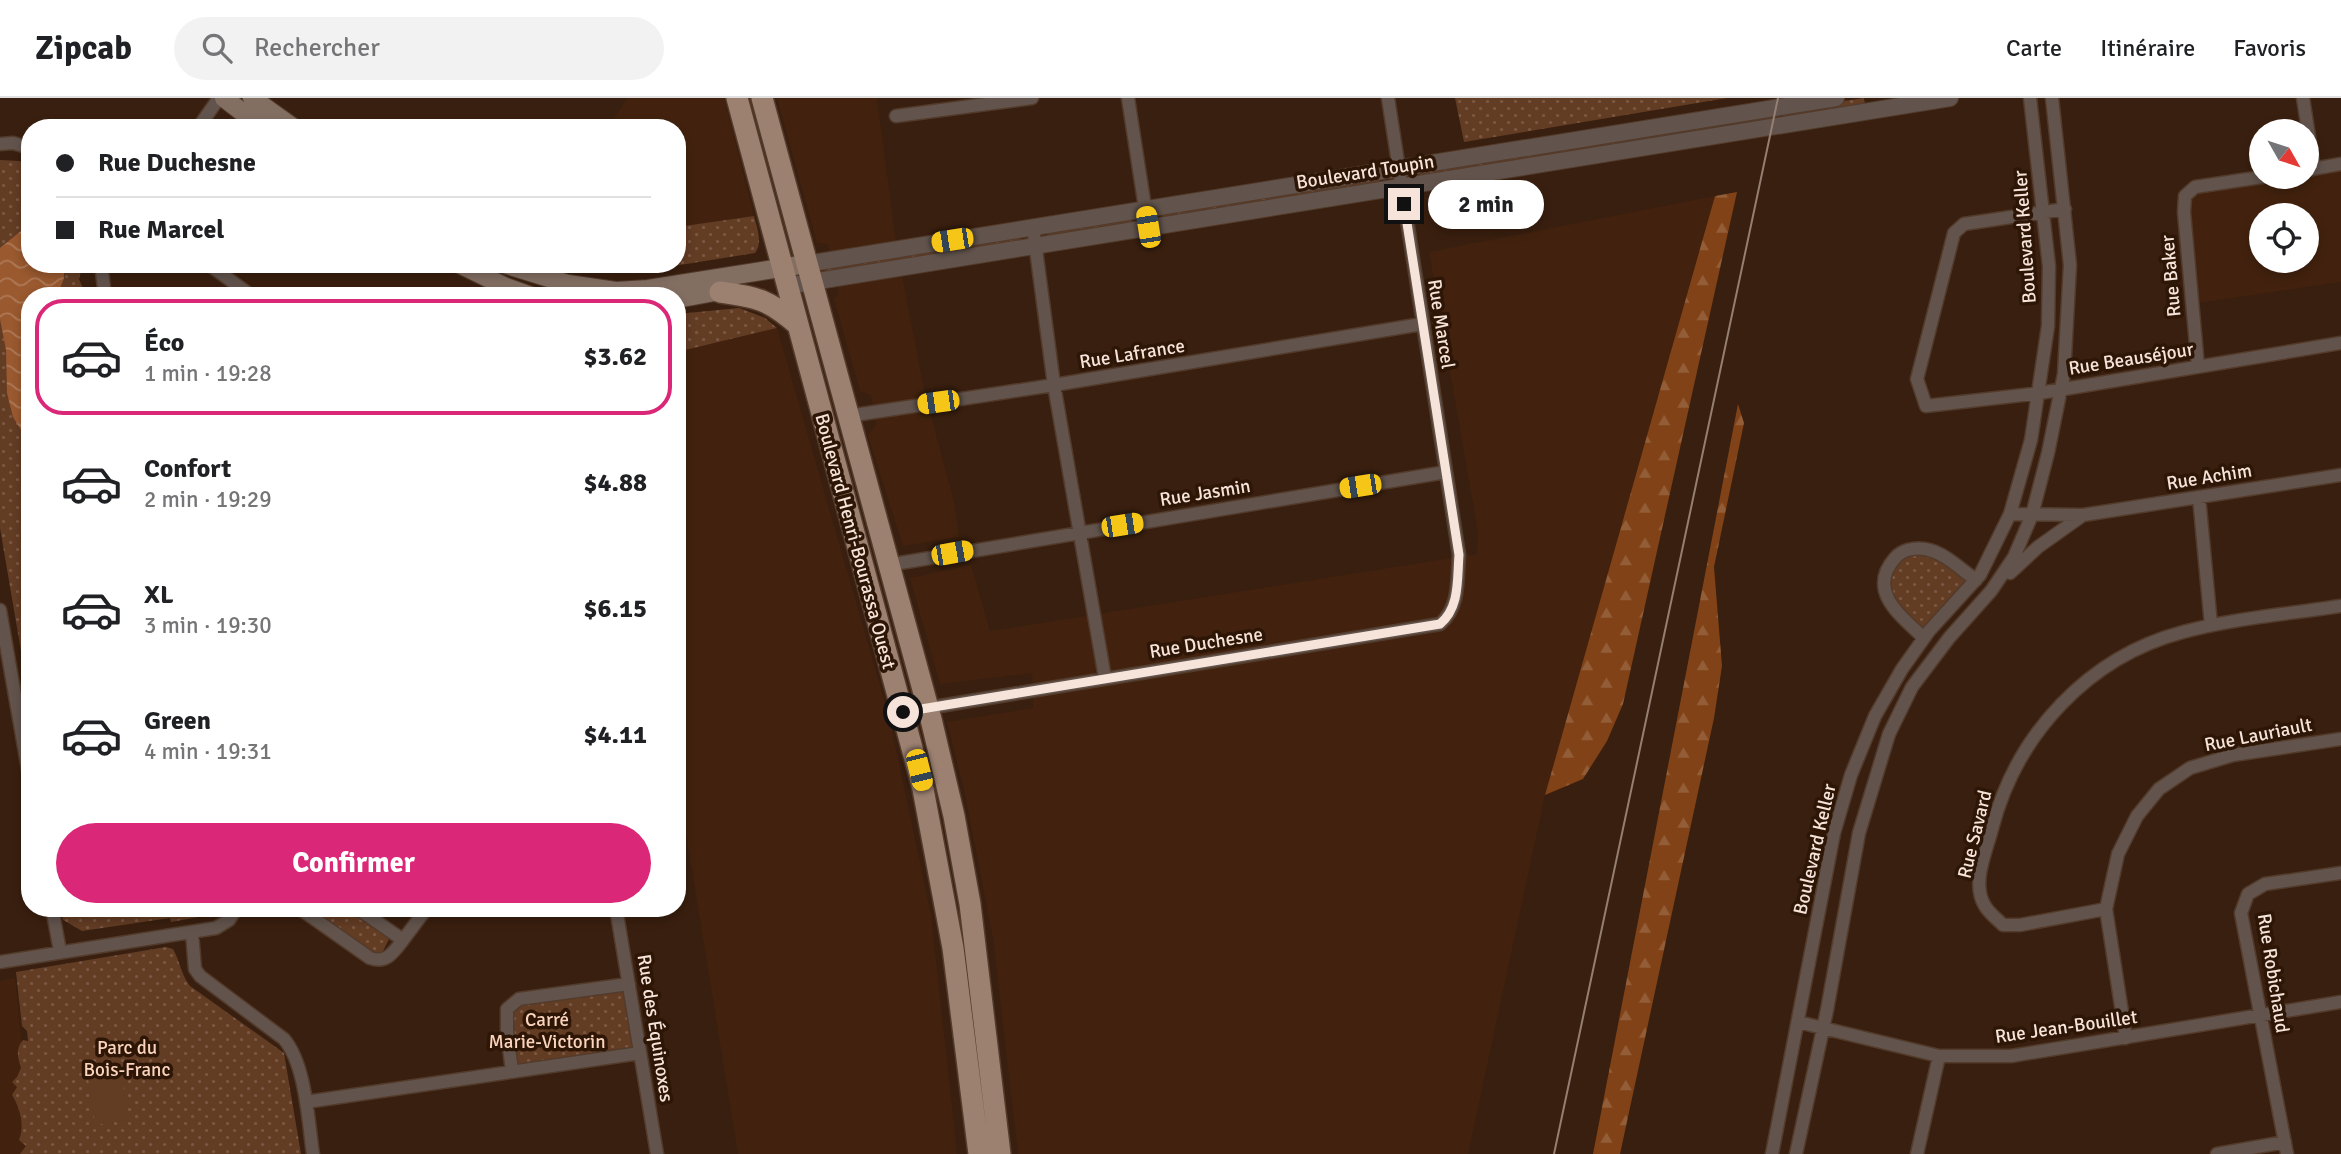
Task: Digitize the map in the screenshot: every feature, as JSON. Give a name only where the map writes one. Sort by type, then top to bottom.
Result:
[{"type":"main road","points":[[222,98],[251,119]]},
{"type":"main road","points":[[252,98],[281,119]]},
{"type":"main road","name":"Boulevard Henri-Bourassa Ouest","points":[[737,98],[923,789],[943,885],[962,1011],[979,1154]]},
{"type":"main road","name":"Boulevard Henri-Bourassa Ouest","points":[[762,98],[954,816],[970,904],[1000,1154]]},
{"type":"main road","name":"Boulevard Toupin","points":[[785,276],[809,272]]},
{"type":"main road","points":[[476,273],[507,287]]},
{"type":"main road","points":[[533,273],[568,284],[589,287]]},
{"type":"main road","points":[[669,287],[785,276]]},
{"type":"main road","points":[[686,298],[785,276]]},
{"type":"main road","points":[[720,292],[768,302],[798,325]]},
{"type":"street","points":[[205,119],[222,98]]},
{"type":"street","points":[[895,116],[1031,98]]},
{"type":"street","points":[[1128,98],[1148,227]]},
{"type":"street","name":"Rue Marcel","points":[[1388,98],[1459,555]]},
{"type":"street","name":"Boulevard Toupin","points":[[809,272],[1033,227],[1836,98]]},
{"type":"street","name":"Boulevard Toupin","points":[[809,272],[1036,245],[1401,187],[1880,103],[1950,98]]},
{"type":"street","name":"Boulevard Keller","points":[[1772,1154],[1834,833],[1851,775],[1875,716],[1902,669],[1924,638],[1980,575],[2010,514],[2031,440],[2048,326],[2049,266],[2030,98]]},
{"type":"street","name":"Boulevard Keller","points":[[1797,1154],[1859,834],[1889,734],[1912,687],[1949,638],[1992,590],[2014,557],[2032,515],[2062,389],[2068,319],[2070,265],[2052,98]]},
{"type":"street","points":[[2303,98],[2305,119]]},
{"type":"street","points":[[0,145],[13,143],[21,145]]},
{"type":"street","points":[[2319,168],[2341,164]]},
{"type":"street","name":"Rue Baker","points":[[2198,367],[2184,212],[2185,196],[2195,187],[2249,179]]},
{"type":"street","points":[[2043,212],[2065,209]]},
{"type":"street","name":"Rue Beauséjour","points":[[2043,212],[1964,224],[1954,233],[1917,379],[1926,406],[2040,393],[2341,343]]},
{"type":"street","points":[[1033,227],[1054,385],[1105,678]]},
{"type":"street","points":[[220,273],[240,287]]},
{"type":"street","name":"Rue Lafrance","points":[[848,416],[1422,324]]},
{"type":"street","name":"Rue Jasmin","points":[[888,565],[1446,472]]},
{"type":"street","name":"Rue Achim","points":[[2010,514],[2083,515],[2341,475]]},
{"type":"street","points":[[2199,497],[2211,625]]},
{"type":"street","name":"Rue Achim","points":[[1992,590],[2038,547],[2083,515]]},
{"type":"street","points":[[1924,638],[1895,611],[1887,599],[1885,571],[1896,555],[1908,549],[1923,548],[1938,553],[1976,580]]},
{"type":"street","name":"Rue Duchesne","points":[[903,712],[1440,624],[1450,616],[1455,605],[1459,555]]},
{"type":"street","name":"Rue Savard","points":[[2106,909],[2020,925],[2003,925],[1985,907],[1978,890],[1982,864],[2000,798],[2028,744],[2061,702],[2092,676],[2134,651],[2181,632],[2211,625],[2341,606]]},
{"type":"street","points":[[0,610],[21,730]]},
{"type":"street","name":"Rue Lauriault","points":[[2126,1038],[2106,909],[2118,854],[2137,816],[2159,789],[2190,768],[2233,755],[2341,738]]},
{"type":"street","name":"Rue Robichaud","points":[[2286,1148],[2241,914],[2248,894],[2265,884],[2341,873]]},
{"type":"street","points":[[54,917],[60,951]]},
{"type":"street","points":[[0,962],[192,933],[216,928],[231,917]]},
{"type":"street","points":[[312,917],[378,961],[386,959],[420,917]]},
{"type":"street","points":[[370,917],[403,940]]},
{"type":"street","name":"Rue des Équinoxes","points":[[618,917],[657,1154]]},
{"type":"street","points":[[192,933],[195,969],[200,976],[284,1039],[291,1048],[306,1102],[313,1154]]},
{"type":"street","points":[[512,1071],[507,1010],[519,999],[629,984]]},
{"type":"street","name":"Rue Jean-Bouillet","points":[[1798,1022],[1939,1056],[2011,1056],[2341,1002]]},
{"type":"street","points":[[306,1102],[640,1053]]},
{"type":"street","points":[[1917,1154],[1939,1056]]},
{"type":"street","points":[[2217,1154],[2286,1148]]},
{"type":"shaded area","points":[[628,98],[724,98],[754,216],[686,226],[686,119],[613,119]]},
{"type":"shaded area","points":[[777,98],[880,98],[877,99],[897,250],[925,394],[954,502],[959,537],[903,546],[868,436],[876,424],[871,395],[860,391],[834,299],[839,293],[828,244],[817,243]]},
{"type":"shaded area","points":[[2341,164],[2341,282],[2198,303],[2184,212],[2195,187],[2249,179],[2249,189],[2319,189],[2319,168]]},
{"type":"shaded area","points":[[1715,196],[1545,795],[1468,1154],[1018,1154],[993,938],[964,789],[947,722],[1033,708],[1032,673],[940,684],[910,578],[971,565],[990,631],[1477,554],[1478,532],[1429,252]]},
{"type":"shaded area","points":[[777,328],[889,717],[931,915],[957,1154],[738,1154],[686,833],[686,350]]},
{"type":"shaded area","points":[[15,978],[33,1154],[0,1154],[0,981]]},
{"type":"green space","points":[[1455,98],[1727,98],[1464,142]]},
{"type":"green space","points":[[1864,98],[1865,108],[1782,121],[1784,110]]},
{"type":"green space","points":[[1761,114],[1759,125],[1420,179],[1418,169]]},
{"type":"green space","points":[[0,160],[21,162],[21,273],[81,273],[79,279],[82,287],[21,287],[21,651],[0,528]]},
{"type":"green space","points":[[1378,176],[1380,186],[1163,218],[1162,213]]},
{"type":"green space","points":[[1737,192],[1623,704],[1607,741],[1583,779],[1545,795],[1715,196]]},
{"type":"green space","points":[[754,216],[759,240],[757,249],[755,253],[686,264],[686,226]]},
{"type":"green space","points":[[1131,219],[1131,223],[1048,236],[1047,233],[1048,231]]},
{"type":"green space","points":[[1013,234],[1021,237],[1020,243],[862,269],[824,271],[827,267],[852,261]]},
{"type":"green space","points":[[739,308],[765,318],[777,328],[686,350],[686,313]]},
{"type":"green space","points":[[1738,404],[1744,423],[1714,567],[1722,666],[1714,718],[1620,1154],[1593,1154]]},
{"type":"green space","points":[[1923,553],[1939,558],[1969,581],[1924,630],[1891,598],[1888,587],[1890,573],[1902,558]]},
{"type":"green space","points":[[62,917],[198,917],[171,922],[170,918],[82,931],[63,920]]},
{"type":"green space","points":[[321,917],[359,917],[389,939],[382,953],[373,953]]},
{"type":"green space","name":"Parc du Bois-Franc","points":[[166,947],[173,949],[190,986],[284,1053],[301,1154],[20,1154],[26,1146],[19,1140],[22,1123],[12,1095],[17,1087],[12,1082],[21,1068],[19,1047],[23,1040],[28,1041],[27,1031],[22,1026],[16,972]]},
{"type":"green space","name":"Carré Marie-Victorin","points":[[629,984],[640,1053],[512,1071],[507,1010],[519,999]]},
{"type":"green space","points":[[120,1065],[128,1120],[95,1125],[87,1071]]},
{"type":"water","points":[[21,231],[21,273],[64,273],[60,287],[21,287],[21,430],[13,417],[7,393],[6,350],[0,319],[0,248]]},
{"type":"tram line","points":[[1554,1154],[1778,98]]},
{"type":"route","points":[[903,712],[1440,624],[1450,616],[1455,605],[1459,555],[1404,204]]}]
